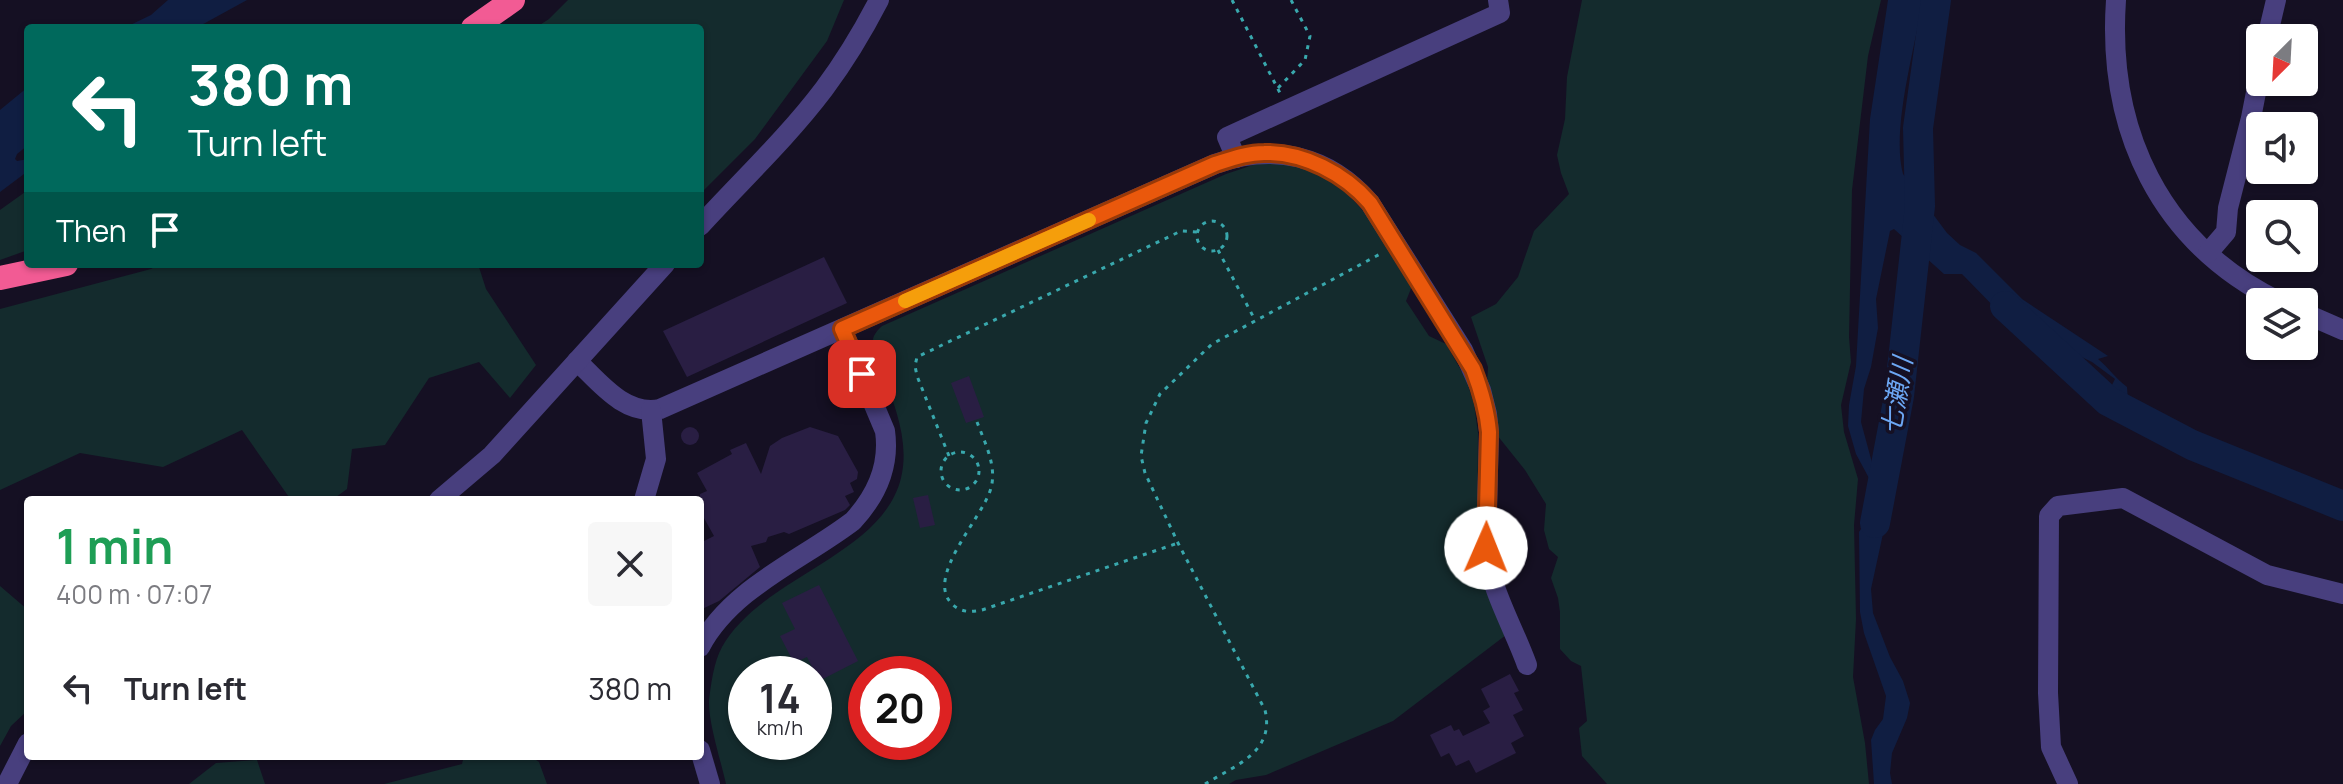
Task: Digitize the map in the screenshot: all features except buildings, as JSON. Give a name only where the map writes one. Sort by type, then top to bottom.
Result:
[{"type":"highway","points":[[479,24],[513,0]]},
{"type":"highway","points":[[0,278],[47,268]]},
{"type":"street","points":[[704,222],[822,92],[879,0]]},
{"type":"street","points":[[1236,158],[1227,137],[1500,13],[1498,0]]},
{"type":"street","points":[[2116,0],[2116,72],[2122,110],[2134,148],[2163,201],[2208,253],[2256,288]]},
{"type":"street","points":[[2270,24],[2276,0]]},
{"type":"street","points":[[2208,253],[2226,232],[2228,208],[2255,96]]},
{"type":"street","points":[[577,361],[626,404],[651,410],[684,399],[1215,164],[1263,153],[1293,157],[1341,176],[1370,203],[1463,350],[1481,390],[1487,414],[1488,565],[1527,665]]},
{"type":"street","points":[[444,496],[492,455],[661,268]]},
{"type":"street","points":[[2318,319],[2343,330]]},
{"type":"street","points":[[704,641],[714,625],[737,602],[853,521],[880,482],[887,446],[885,431],[842,329]]},
{"type":"street","points":[[645,496],[656,459],[651,410]]},
{"type":"street","points":[[2068,784],[2051,747],[2048,693],[2049,516],[2058,506],[2123,498],[2267,575],[2343,594]]},
{"type":"street","points":[[7,784],[24,751]]},
{"type":"street","points":[[703,760],[710,784]]},
{"type":"path","points":[[1232,0],[1288,109]]},
{"type":"path","points":[[1278,88],[1305,60],[1310,36],[1291,0]]},
{"type":"path","points":[[1212,220],[1222,224],[1226,242],[1218,250],[1210,251],[1198,243],[1197,232],[1200,226],[1212,220]]},
{"type":"path","points":[[949,456],[917,376],[917,357],[1181,231],[1197,232]]},
{"type":"path","points":[[1218,250],[1255,320]]},
{"type":"path","points":[[1205,784],[1257,750],[1265,740],[1269,726],[1265,710],[1145,473],[1141,456],[1146,423],[1160,394],[1212,344],[1389,250]]},
{"type":"path","points":[[977,422],[993,473],[984,506],[949,567],[944,582],[950,602],[960,610],[982,610],[1178,543]]},
{"type":"path","points":[[963,452],[975,459],[979,474],[973,486],[958,490],[946,485],[941,468],[949,456],[963,452]]},
{"type":"green space","points":[[568,0],[844,0],[827,41],[755,139],[704,190],[704,24],[541,24]]},
{"type":"green space","points":[[1582,0],[1881,0],[1868,56],[1852,190],[1851,362],[1841,405],[1844,432],[1858,479],[1854,525],[1856,619],[1853,677],[1869,784],[1607,784],[1582,756],[1579,728],[1587,721],[1581,666],[1571,661],[1560,649],[1560,612],[1551,578],[1558,557],[1549,549],[1544,530],[1546,504],[1525,470],[1497,435],[1486,401],[1488,367],[1471,317],[1496,304],[1518,277],[1534,231],[1569,194],[1557,155],[1565,119],[1567,77]]},
{"type":"green space","points":[[1284,163],[1299,165],[1320,174],[1353,199],[1378,231],[1412,286],[1406,301],[1429,336],[1446,344],[1466,379],[1478,433],[1477,565],[1506,635],[1393,721],[1266,775],[1229,784],[726,784],[709,709],[713,673],[722,647],[740,623],[764,602],[847,547],[871,527],[889,505],[901,478],[902,437],[896,410],[874,349],[873,339],[882,326],[1226,174],[1256,164]]},
{"type":"green space","points":[[24,193],[24,251],[0,260],[0,210]]},
{"type":"green space","points":[[479,268],[486,289],[536,365],[510,398],[479,362],[429,378],[385,445],[352,449],[347,489],[337,496],[288,496],[242,430],[163,467],[80,453],[0,490],[0,309],[151,269]]},
{"type":"green space","points":[[0,586],[24,607],[24,714],[11,726],[0,746]]},
{"type":"green space","points":[[257,760],[265,784],[189,784],[216,763]]},
{"type":"green space","points":[[463,760],[536,760],[547,784],[384,784],[462,764]]},
{"type":"water","points":[[168,0],[247,0],[203,24],[132,24],[151,15]]},
{"type":"water","points":[[1888,0],[1923,0],[1902,112],[1900,156],[1903,174],[1947,233],[1960,245],[1976,253],[2022,299],[2108,356],[2098,359],[2127,387],[2128,402],[2153,414],[2145,418],[2132,411],[2121,411],[2129,419],[2146,426],[2148,432],[2142,432],[2107,413],[2121,393],[2111,387],[2115,379],[2092,362],[2021,328],[2003,316],[1962,274],[1944,274],[1894,229],[1890,231],[1876,299],[1878,328],[1864,389],[1861,422],[1874,470],[1885,492],[1886,520],[1871,589],[1873,613],[1910,703],[1892,753],[1892,784],[1874,784],[1871,740],[1883,719],[1886,696],[1860,612],[1859,532],[1865,523],[1873,525],[1870,480],[1856,454],[1848,426],[1856,366],[1870,119]]},
{"type":"water","points":[[24,90],[24,148],[15,159],[24,160],[24,174],[0,192],[0,110]]},
{"type":"waterway","name":"七瀬川","points":[[1875,523],[1899,396],[1920,206],[1918,128],[1936,0]]},
{"type":"waterway","points":[[2005,306],[2108,401],[2192,445],[2343,506]]},
{"type":"slow traffic","points":[[905,301],[1089,220]]},
{"type":"route","points":[[862,374],[842,329],[1215,164],[1263,153],[1301,159],[1341,176],[1370,203],[1473,369],[1481,390],[1489,432],[1486,548]]}]
